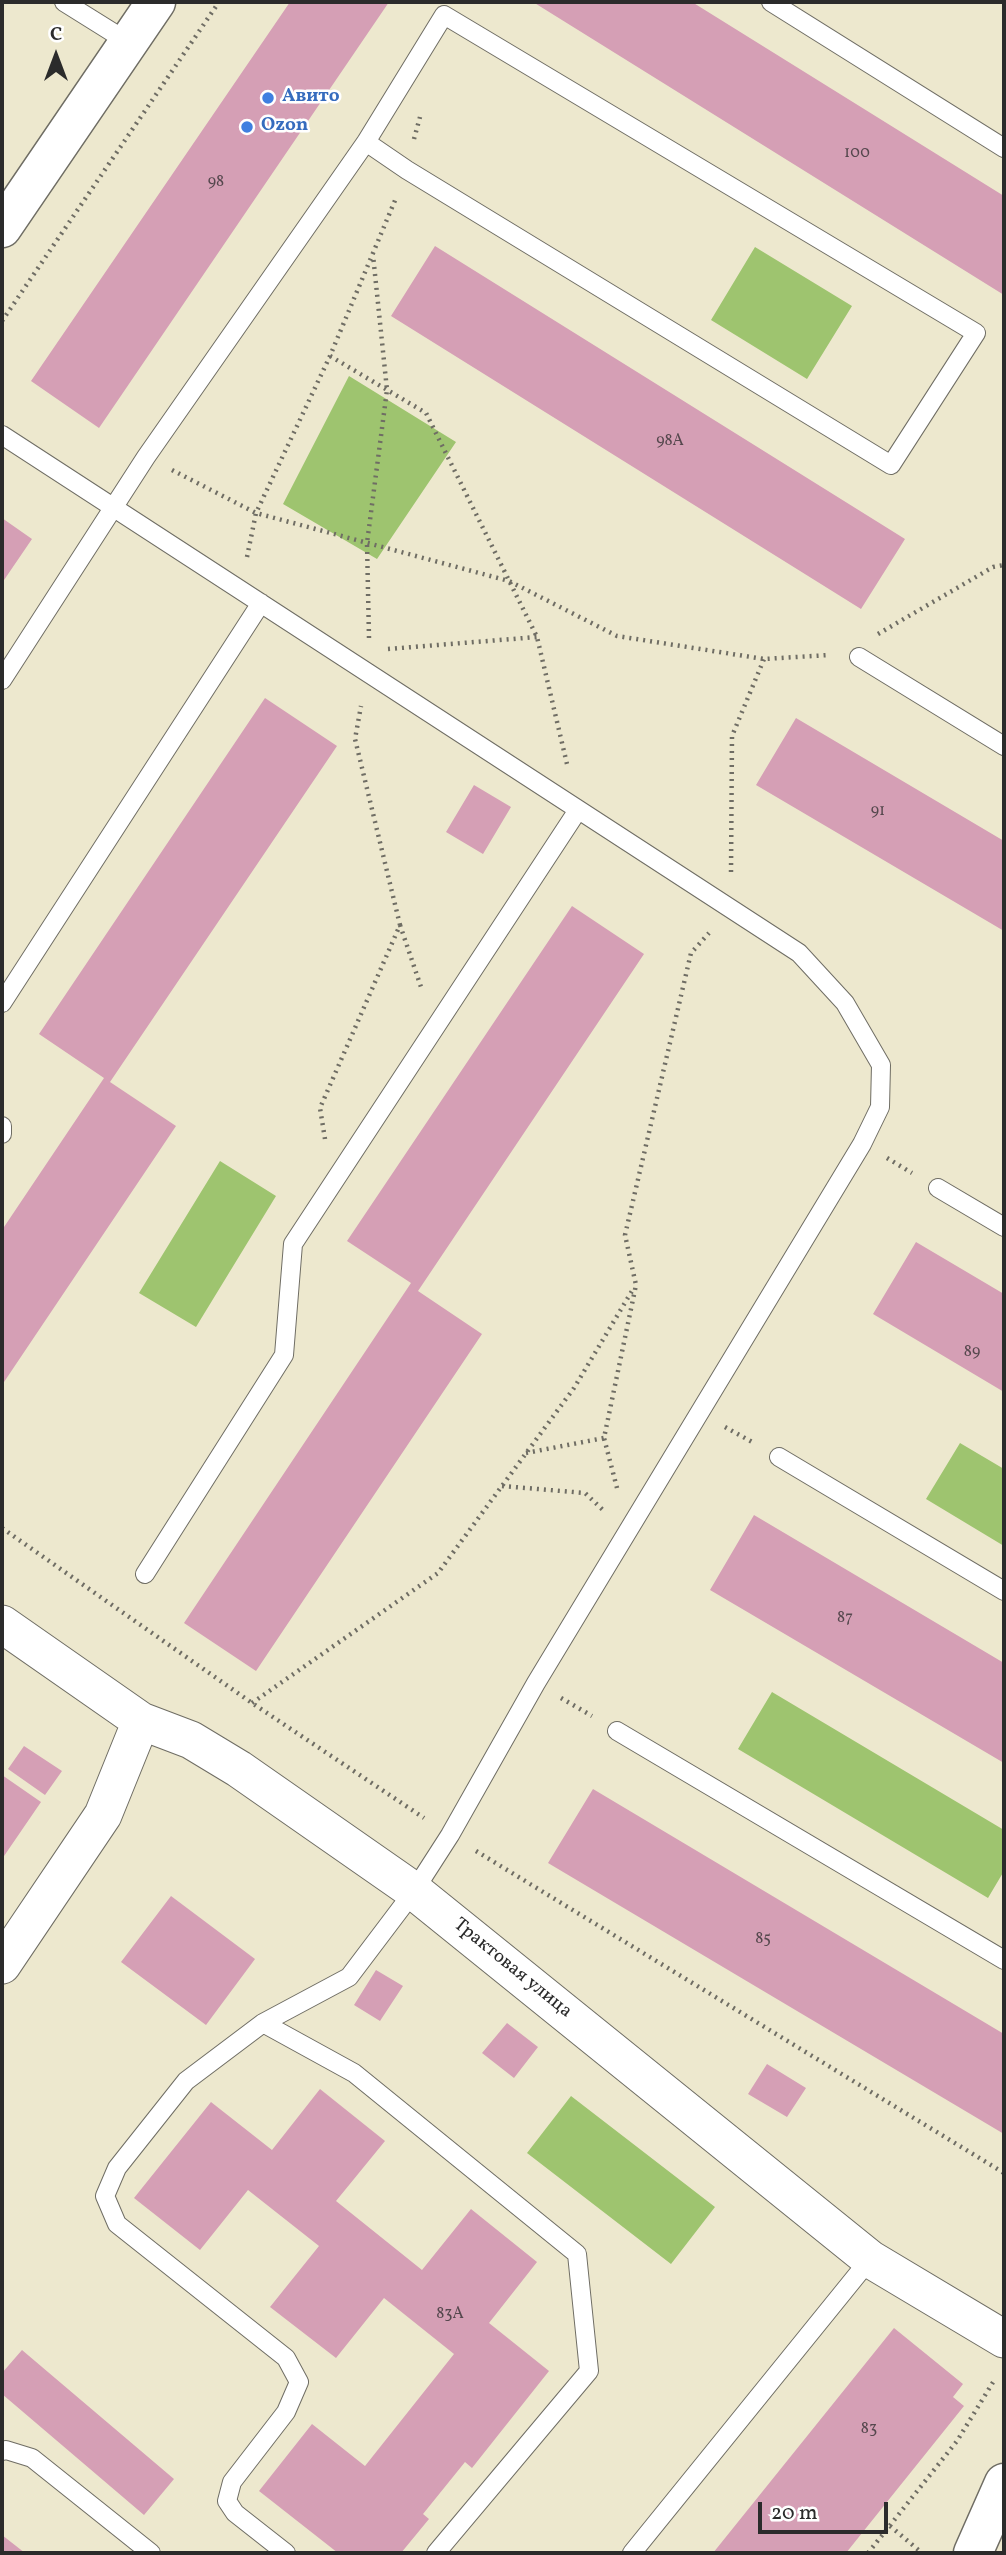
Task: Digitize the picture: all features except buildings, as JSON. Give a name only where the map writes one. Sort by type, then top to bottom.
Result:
[{"type":"street","points":[[2,228],[156,2]]},
{"type":"street","name":"Трактовая улица","points":[[2,1625],[141,1721],[191,1740],[239,1769],[414,1891],[870,2259],[1001,2356]]},
{"type":"street","points":[[5,1956],[103,1815],[141,1721]]},
{"type":"street","points":[[988,2536],[1004,2483]]},
{"type":"lane","points":[[64,2],[128,42]]},
{"type":"lane","points":[[771,2],[1004,148]]},
{"type":"lane","points":[[2,680],[146,457],[366,142],[444,15],[976,333],[891,465],[407,170],[366,142]]},
{"type":"lane","points":[[2,435],[799,953],[845,1003],[881,1065],[880,1107],[862,1144],[536,1683],[450,1835],[414,1891],[349,1977],[263,2023],[187,2081],[117,2168],[106,2196],[117,2224],[286,2358],[299,2382],[286,2412],[232,2482],[227,2501],[234,2513],[286,2553]]},
{"type":"lane","points":[[2,1003],[261,603]]},
{"type":"lane","points":[[850,656],[1004,747]]},
{"type":"lane","points":[[145,1574],[284,1354],[293,1244],[578,810]]},
{"type":"lane","points":[[2,1126],[2,1134]]},
{"type":"lane","points":[[938,1188],[1004,1227]]},
{"type":"lane","points":[[779,1457],[1004,1591]]},
{"type":"lane","points":[[617,1731],[1004,1960]]},
{"type":"lane","points":[[263,2023],[354,2073],[576,2254],[589,2371],[436,2553]]},
{"type":"lane","points":[[632,2553],[870,2259]]},
{"type":"lane","points":[[2,2451],[32,2458],[151,2553]]},
{"type":"path","points":[[2,321],[219,2]]},
{"type":"path","points":[[240,589],[256,513],[330,356],[373,255],[407,170],[423,105]]},
{"type":"path","points":[[373,255],[387,390],[367,543],[370,650],[355,739],[400,925],[434,1027]]},
{"type":"path","points":[[330,356],[426,413],[537,637],[578,810]]},
{"type":"path","points":[[146,457],[256,513],[509,581],[617,636],[764,659],[850,656]]},
{"type":"path","points":[[877,634],[993,567],[1004,565]]},
{"type":"path","points":[[370,650],[537,637]]},
{"type":"path","points":[[628,1532],[604,1438],[636,1285],[625,1235],[691,953],[731,907],[732,736],[764,659]]},
{"type":"path","points":[[332,1185],[320,1108],[400,925]]},
{"type":"path","points":[[862,1144],[938,1188]]},
{"type":"path","points":[[252,1703],[438,1573],[574,1388],[636,1285]]},
{"type":"path","points":[[700,1413],[779,1457]]},
{"type":"path","points":[[526,1453],[604,1438]]},
{"type":"path","points":[[502,1486],[585,1493],[628,1532]]},
{"type":"path","points":[[2,1528],[252,1703],[450,1835],[1004,2173]]},
{"type":"path","points":[[536,1683],[617,1731]]},
{"type":"path","points":[[868,2553],[957,2441],[1001,2356]]},
{"type":"path","points":[[890,2526],[922,2553]]},
{"type":"green space","points":[[755,247],[852,306],[807,379],[711,320]]},
{"type":"green space","points":[[349,376],[456,442],[377,559],[283,504]]},
{"type":"green space","points":[[220,1161],[276,1196],[196,1327],[139,1293]]},
{"type":"green space","points":[[960,1443],[1004,1469],[1004,1546],[926,1499]]},
{"type":"green space","points":[[772,1692],[1004,1830],[1004,1871],[988,1898],[738,1749]]},
{"type":"green space","points":[[571,2096],[715,2207],[671,2264],[527,2153]]},
{"type":"place","name":"Авито","points":[[268,98]]},
{"type":"place","name":"Ozon","points":[[247,127]]}]
